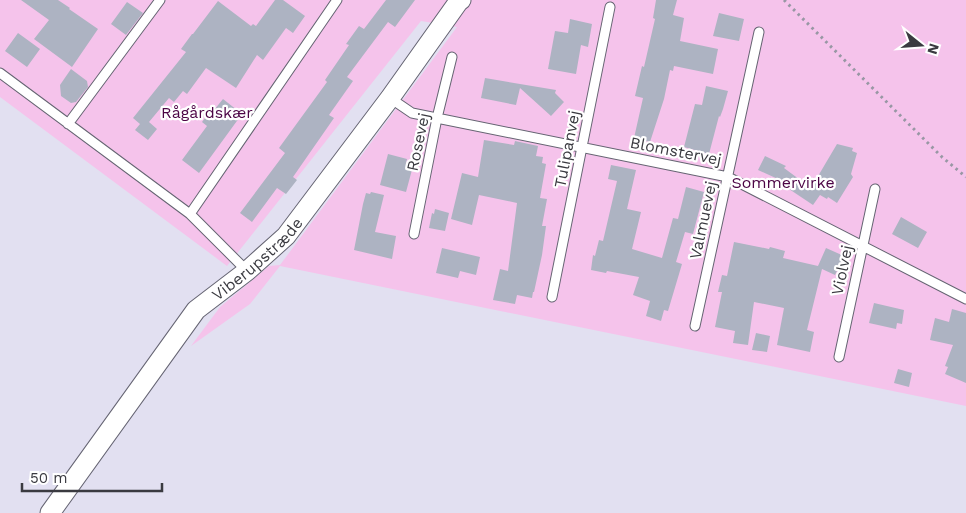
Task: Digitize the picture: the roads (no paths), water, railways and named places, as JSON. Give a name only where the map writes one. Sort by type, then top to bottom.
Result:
[{"type":"street","name":"Viberupstræde","points":[[50,513],[196,310],[286,236],[461,0]]},
{"type":"lane","points":[[68,124],[160,0]]},
{"type":"lane","points":[[190,214],[337,0]]},
{"type":"lane","name":"Tulipanvej","points":[[552,297],[610,7]]},
{"type":"lane","name":"Valmuevej","points":[[695,326],[760,32]]},
{"type":"lane","name":"Rosevej","points":[[414,234],[437,118],[452,56]]},
{"type":"lane","points":[[0,73],[190,214],[247,270]]},
{"type":"lane","name":"Blomstervej","points":[[390,98],[412,113],[728,177],[966,299]]},
{"type":"lane","name":"Violvej","points":[[839,357],[875,188]]},
{"type":"park label","name":"Rågårdskær","points":[[207,112]]},
{"type":"park label","name":"Sommervirke","points":[[783,182]]}]
